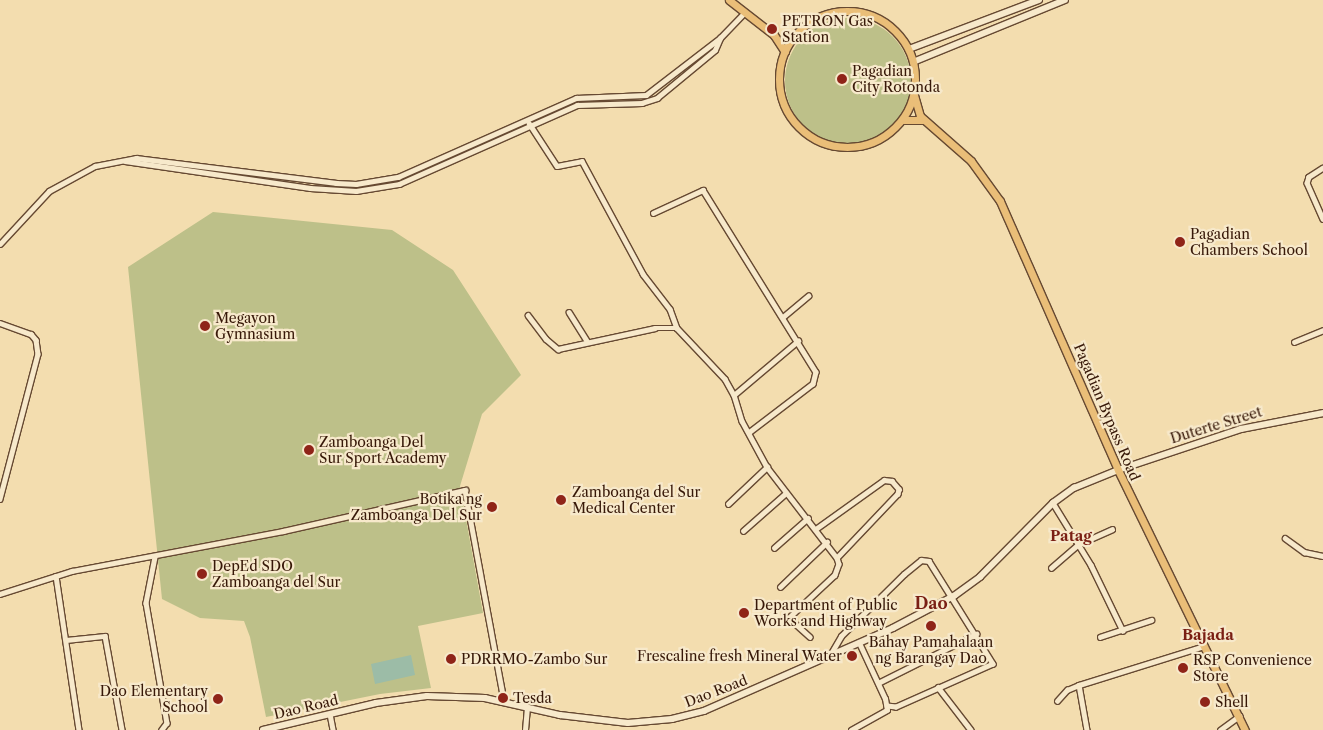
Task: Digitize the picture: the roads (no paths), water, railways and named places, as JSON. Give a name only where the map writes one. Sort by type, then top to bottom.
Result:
[{"type":"highway","points":[[729,0],[774,35],[785,52]]},
{"type":"highway","points":[[855,11],[884,22],[909,49],[913,62],[914,95],[902,120],[890,134],[866,146],[839,148],[813,139],[793,121],[781,96],[780,69],[785,52],[795,35],[825,14],[855,11]]},
{"type":"highway","points":[[774,35],[795,35]]},
{"type":"highway","name":"Pagadian Bypass Road","points":[[914,95],[917,111],[972,161],[1000,202],[1118,470],[1245,730]]},
{"type":"highway","points":[[902,120],[925,120]]},
{"type":"main road","points":[[909,49],[1039,0]]},
{"type":"main road","points":[[913,62],[1065,0]]},
{"type":"main road","name":"Duterte Street","points":[[1118,470],[1241,429],[1323,413]]},
{"type":"street","points":[[0,244],[49,191],[95,166],[136,158],[286,178],[356,184],[398,177],[440,162],[576,98],[646,95],[720,38],[744,13]]},
{"type":"street","points":[[124,161],[293,186],[356,190],[399,184],[441,168],[530,125],[578,105],[642,102],[657,98],[715,50],[720,38]]},
{"type":"street","points":[[527,120],[556,166],[582,161],[643,274],[670,309],[676,328],[713,364],[734,395],[741,418],[768,467],[786,493],[817,528],[837,558],[839,564],[835,575],[789,618],[810,637]]},
{"type":"street","points":[[1323,168],[1308,177],[1307,183],[1323,219]]},
{"type":"street","points":[[653,213],[703,190],[816,372],[816,380],[750,432]]},
{"type":"street","points":[[783,317],[808,296]]},
{"type":"street","points":[[569,312],[587,341]]},
{"type":"street","points":[[528,315],[554,348],[587,341],[616,338],[655,328],[676,328]]},
{"type":"street","points":[[0,323],[31,334],[36,340],[38,354],[0,499]]},
{"type":"street","points":[[1294,342],[1323,330]]},
{"type":"street","points":[[734,395],[798,341]]},
{"type":"street","points":[[728,504],[768,467]]},
{"type":"street","name":"Dao Road","points":[[263,730],[394,700],[427,696],[504,701],[604,721],[646,723],[672,719],[724,703],[829,657],[954,596],[980,577],[1053,503],[1074,488],[1118,470]]},
{"type":"street","points":[[817,528],[884,480],[892,481],[899,489],[898,494],[837,558]]},
{"type":"street","points":[[0,594],[56,576],[155,557],[465,490],[504,701]]},
{"type":"street","points":[[743,531],[786,493]]},
{"type":"street","points":[[1053,503],[1079,544],[1123,631]]},
{"type":"street","points":[[774,548],[808,518]]},
{"type":"street","points":[[1051,568],[1079,544],[1112,529]]},
{"type":"street","points":[[1285,538],[1304,552],[1323,556]]},
{"type":"street","points":[[780,587],[827,542]]},
{"type":"street","points":[[155,557],[146,603],[168,723],[162,730]]},
{"type":"street","points":[[829,657],[841,636],[921,560],[934,565],[993,664],[896,707],[887,706]]},
{"type":"street","points":[[56,576],[79,730]]},
{"type":"street","points":[[1100,637],[1123,631],[1151,620]]},
{"type":"street","points":[[878,683],[976,634]]},
{"type":"street","points":[[66,640],[105,636],[122,730]]},
{"type":"street","points":[[851,730],[883,714],[887,706],[859,643]]},
{"type":"street","points":[[1058,701],[1067,690],[1079,684],[1204,646]]},
{"type":"street","points":[[1079,684],[1086,730]]},
{"type":"street","points":[[938,687],[971,730]]},
{"type":"street","points":[[525,730],[527,707]]},
{"type":"street","points":[[330,714],[333,730]]},
{"type":"street","points":[[1220,730],[1238,716]]},
{"type":"place","name":"PETRON Gas Station","points":[[772,29]]},
{"type":"place","name":"Pagadian City Rotonda","points":[[842,79]]},
{"type":"place","name":"Pagadian Chambers School","points":[[1180,242]]},
{"type":"place","name":"Megayon Gymnasium","points":[[205,326]]},
{"type":"place","name":"Zamboanga Del Sur Sport Academy","points":[[309,450]]},
{"type":"place","name":"Zamboanga del Sur Medical Center","points":[[561,500]]},
{"type":"place","name":"Botika ng Zamboanga Del Sur","points":[[492,507]]},
{"type":"place","name":"DepEd SDO Zamboanga del Sur","points":[[202,574]]},
{"type":"place","name":"Department of Public Works and Highway","points":[[744,613]]},
{"type":"place","name":"Bahay Pamahalaan ng Barangay Dao","points":[[931,626]]},
{"type":"place","name":"Frescaline fresh Mineral Water","points":[[852,656]]},
{"type":"place","name":"PDRRMO-Zambo Sur","points":[[451,659]]},
{"type":"place","name":"RSP Convenience Store","points":[[1183,668]]},
{"type":"place","name":"Tesda","points":[[503,698]]},
{"type":"place","name":"Dao Elementary School","points":[[218,699]]},
{"type":"place","name":"Shell","points":[[1205,702]]},
{"type":"district","name":"Patag","points":[[1071,536]]},
{"type":"district","name":"Dao","points":[[931,603]]},
{"type":"district","name":"Bajada","points":[[1208,635]]}]
